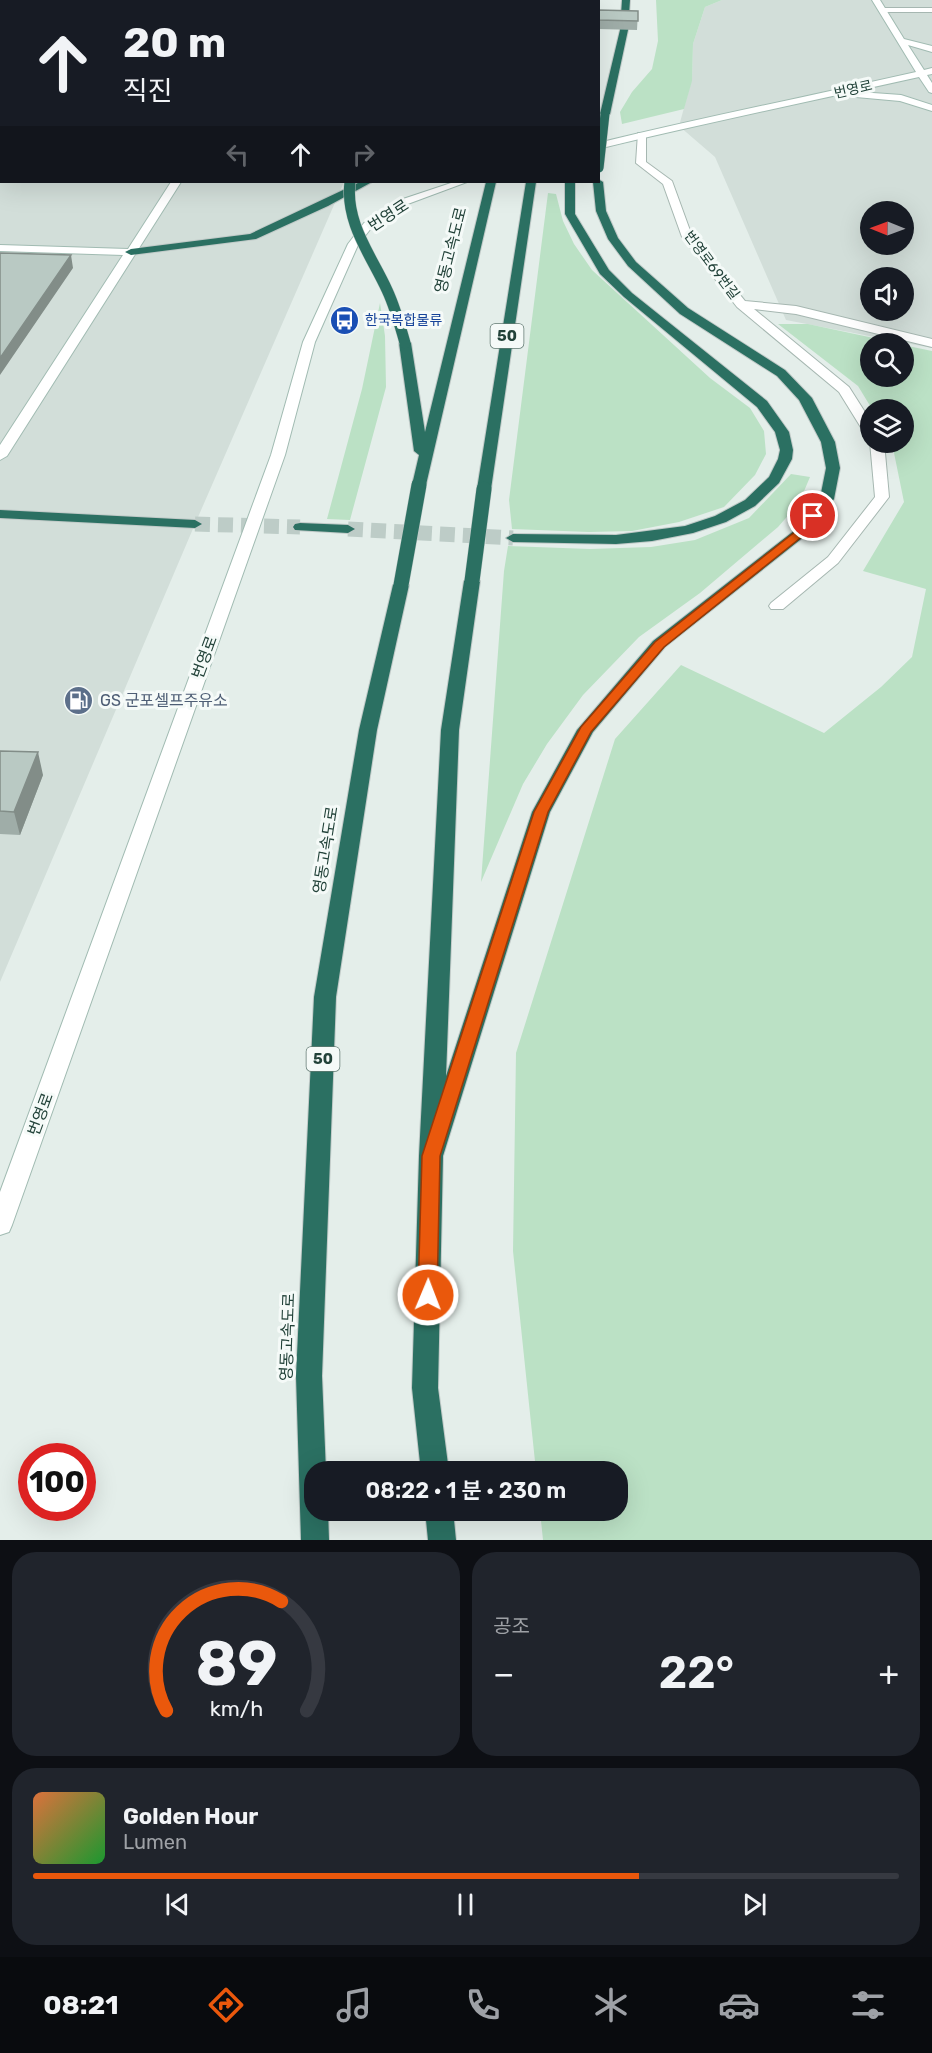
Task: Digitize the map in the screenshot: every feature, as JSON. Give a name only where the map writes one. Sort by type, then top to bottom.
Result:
[{"type":"highway","points":[[600,159],[605,114],[624,30],[626,0]]},
{"type":"highway","points":[[350,183],[347,190],[349,212],[393,303],[405,343],[423,463]]},
{"type":"highway","points":[[130,252],[252,237],[365,183]]},
{"type":"highway","name":"50","points":[[434,1461],[425,1388],[431,1156],[450,730],[531,183]]},
{"type":"highway","points":[[513,538],[632,539],[680,532],[732,515],[767,489],[782,470],[788,449],[780,426],[762,405],[628,295],[604,272],[570,214],[570,183]]},
{"type":"highway","points":[[431,1156],[541,812],[586,730],[659,644],[800,533],[827,499],[833,468],[828,442],[805,398],[781,374],[684,311],[652,285],[632,264],[612,239],[601,211],[598,183]]},
{"type":"highway","name":"영동고속도로","points":[[315,1540],[309,1376],[326,997],[368,730],[401,585],[423,463],[490,187]]},
{"type":"highway","points":[[0,514],[195,524]]},
{"type":"highway","points":[[300,527],[348,529]]},
{"type":"highway","points":[[440,1521],[442,1540]]},
{"type":"street","points":[[876,0],[902,41],[927,73],[932,90]]},
{"type":"street","points":[[883,10],[932,10]]},
{"type":"street","points":[[902,41],[932,50]]},
{"type":"street","name":"번영로","points":[[600,145],[730,114],[927,73]]},
{"type":"street","points":[[824,96],[883,96],[901,98],[932,108]]},
{"type":"street","name":"번영로69번길","points":[[641,135],[641,164],[668,183],[687,237],[741,304],[844,390],[860,415]]},
{"type":"street","points":[[0,456],[175,183]]},
{"type":"street","name":"번영로","points":[[0,1225],[278,455],[309,342],[353,243],[368,225],[401,203],[459,183]]},
{"type":"street","points":[[0,248],[130,252]]},
{"type":"street","name":"번영로69번길","points":[[741,304],[796,310],[932,343]]},
{"type":"street","points":[[777,606],[833,560],[882,497],[878,453]]},
{"type":"shaded area","points":[[722,0],[932,0],[932,348],[914,345],[914,333],[860,334],[786,320],[715,157],[679,126],[692,79],[693,44],[705,7]]},
{"type":"shaded area","points":[[0,183],[344,183],[195,524],[0,982]]},
{"type":"green space","points":[[656,0],[722,0],[705,7],[693,44],[692,81],[684,109],[622,124],[620,112],[632,92],[652,69],[658,41]]},
{"type":"green space","points":[[548,193],[556,194],[563,221],[574,244],[592,270],[710,378],[750,408],[764,431],[766,454],[755,475],[724,507],[679,522],[632,531],[512,529],[509,500]]},
{"type":"green space","points":[[380,303],[385,336],[386,387],[350,520],[327,519],[362,389]]},
{"type":"green space","points":[[778,324],[808,324],[860,335],[860,387],[914,387],[914,347],[932,351],[932,1540],[543,1540],[541,1521],[628,1521],[628,1461],[535,1461],[513,1251],[516,1053],[615,739],[681,665],[824,733],[881,687],[912,657],[926,589],[863,571],[904,502],[894,453],[914,453],[914,399],[866,399],[858,386]]},
{"type":"green space","points":[[791,474],[810,477],[799,503],[778,527],[700,593],[639,637],[583,695],[547,744],[523,784],[481,882],[504,571],[508,546],[590,549],[651,547],[695,540],[749,518]]},
{"type":"building","points":[[600,10],[638,11],[638,21],[600,20]]},
{"type":"building","points":[[0,253],[71,255],[0,358]]},
{"type":"building","points":[[0,751],[38,752],[14,812],[0,811]]},
{"type":"tunnel","points":[[195,524],[300,527]]},
{"type":"tunnel","points":[[348,529],[513,538]]},
{"type":"place","name":"한국복합물류","points":[[344,320]]},
{"type":"place","name":"GS 군포셀프주유소","points":[[79,700]]},
{"type":"route","points":[[428,1295],[431,1156],[541,812],[586,730],[659,644],[800,533],[813,516]]}]
